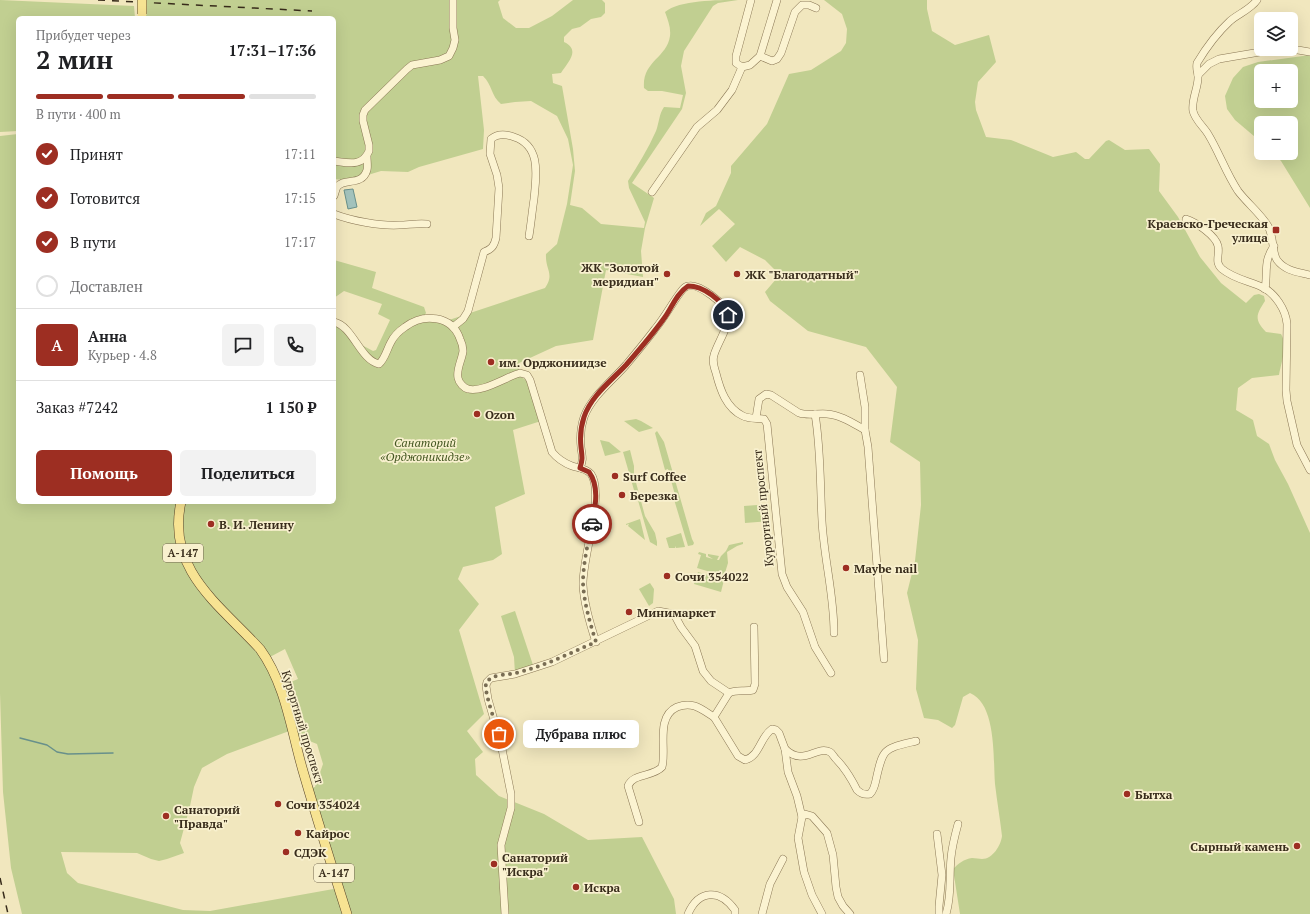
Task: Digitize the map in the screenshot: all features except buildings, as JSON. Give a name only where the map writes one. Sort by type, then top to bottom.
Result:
[{"type":"main road","points":[[142,0],[143,16]]},
{"type":"main road","name":"Курортный проспект","points":[[181,504],[179,526],[181,542],[183,554],[190,570],[204,591],[260,649],[267,659],[280,686],[303,770],[347,914]]},
{"type":"street","points":[[336,189],[337,186],[342,183],[359,180],[363,177],[367,170],[369,145],[363,121],[363,116],[366,110],[412,65],[440,60],[448,56],[453,48],[455,40],[453,28],[453,0]]},
{"type":"street","points":[[751,0],[736,56],[736,63],[742,67],[750,66],[760,56],[777,0]]},
{"type":"street","points":[[1257,0],[1254,4],[1229,22],[1214,39],[1197,63],[1196,68],[1198,75],[1193,104],[1194,113],[1213,142],[1239,191],[1268,227],[1273,236],[1277,260],[1284,267],[1310,275]]},
{"type":"street","points":[[760,56],[772,61],[777,59],[781,54],[795,12],[802,5],[809,5],[816,8]]},
{"type":"street","points":[[1198,75],[1209,64],[1219,59],[1272,50],[1288,49],[1310,52]]},
{"type":"street","points":[[652,192],[697,127],[717,110],[732,90],[742,67]]},
{"type":"street","points":[[454,327],[463,319],[468,311],[484,252],[490,250],[494,244],[499,194],[497,175],[490,154],[491,139],[495,135],[506,134],[518,138],[526,144],[533,154],[536,164],[536,176],[529,236]]},
{"type":"street","points":[[336,161],[348,163],[358,162],[364,160],[367,156]]},
{"type":"street","points":[[336,215],[360,221],[398,225],[415,223],[427,224]]},
{"type":"street","points":[[1186,219],[1197,224],[1216,240],[1219,250],[1217,261],[1221,268],[1232,276],[1265,289],[1279,302],[1287,319],[1287,401],[1297,445],[1310,470]]},
{"type":"street","points":[[1265,289],[1266,260],[1274,246]]},
{"type":"street","points":[[580,468],[583,461],[581,432],[584,418],[589,406],[602,389],[636,352],[664,318],[680,293],[688,286],[693,286],[706,292],[717,299],[725,307],[728,315],[727,322],[713,359],[720,390],[725,399],[736,412],[748,417],[756,418],[759,399],[766,394],[771,395],[799,413],[839,416],[865,430]]},
{"type":"street","points":[[336,323],[343,326],[364,352],[377,364],[381,363],[392,341],[398,333],[416,320],[422,318],[432,318],[446,321],[454,327],[458,333],[462,346],[463,352],[458,373],[458,378],[462,385],[468,389],[473,389],[490,385],[520,372],[527,375],[530,380],[552,452],[558,459],[571,466],[589,472],[595,484],[596,496],[586,554],[583,586],[589,621],[596,642]]},
{"type":"street","points":[[860,375],[868,447],[884,659]]},
{"type":"street","points":[[815,414],[821,469],[822,522],[834,610],[834,633]]},
{"type":"street","name":"Курортный проспект","points":[[756,418],[764,420],[768,427],[782,574],[787,587],[803,612],[815,647],[831,673]]},
{"type":"street","points":[[505,914],[502,846],[512,808],[511,794],[502,749],[486,686],[490,678],[515,674],[552,662],[596,642],[658,610],[674,614],[681,627],[695,646],[703,671],[711,681],[729,693]]},
{"type":"street","points":[[714,717],[729,693],[735,691],[750,691],[754,688],[754,627]]},
{"type":"street","points":[[639,822],[628,786],[631,780],[656,772],[662,768],[664,726],[666,718],[674,709],[681,706],[693,705],[714,717],[738,756],[745,760],[752,757],[768,732],[772,729],[776,730],[779,733],[785,750],[788,772],[797,796],[802,817],[798,832],[798,844],[807,883],[822,914]]},
{"type":"street","points":[[785,750],[790,755],[800,757],[823,751],[830,752],[846,768],[857,790],[866,795],[870,794],[874,788],[881,760],[886,750],[896,746],[916,742]]},
{"type":"street","points":[[802,817],[805,814],[812,816],[828,833],[833,855],[837,892],[850,914]]},
{"type":"street","points":[[946,914],[951,889],[951,857],[958,824]]},
{"type":"street","points":[[937,834],[942,875],[939,906],[940,914]]},
{"type":"street","points":[[762,914],[770,884],[783,859]]},
{"type":"street","points":[[688,914],[691,908],[700,899],[709,894],[724,898],[735,910],[735,914]]},
{"type":"green space","points":[[0,0],[134,6],[135,16],[16,16],[16,131],[0,132]]},
{"type":"green space","name":"Санаторий «Орджоникидзе»","points":[[145,0],[500,0],[498,2],[503,18],[516,28],[529,28],[552,16],[573,0],[602,0],[605,3],[605,13],[601,17],[591,19],[580,27],[572,29],[564,37],[564,42],[572,49],[572,56],[561,73],[552,74],[553,83],[562,86],[573,149],[575,171],[570,205],[582,208],[601,224],[644,228],[645,222],[629,188],[628,181],[653,138],[664,107],[680,108],[683,95],[662,91],[648,91],[644,88],[644,79],[647,72],[664,50],[670,36],[670,27],[665,12],[671,8],[689,3],[738,0],[718,3],[713,6],[684,51],[681,66],[686,93],[682,109],[632,183],[654,198],[645,228],[641,251],[643,277],[606,270],[593,340],[556,346],[519,363],[519,376],[525,379],[535,395],[541,421],[513,430],[525,494],[495,507],[502,554],[493,560],[463,567],[458,579],[479,604],[459,630],[484,714],[467,731],[483,752],[475,759],[476,775],[499,796],[544,814],[588,840],[642,837],[674,899],[676,914],[22,914],[11,868],[3,792],[0,693],[0,136],[16,134],[16,504],[336,504],[336,324],[358,343],[373,351],[376,350],[390,320],[378,314],[382,304],[344,291],[336,297],[336,261],[376,272],[372,288],[424,307],[426,313],[423,318],[446,321],[545,288],[549,279],[546,254],[557,244],[567,204],[573,165],[568,139],[557,116],[531,101],[501,104],[495,97],[486,79],[483,76],[478,76],[484,130],[483,149],[419,167],[408,172],[381,171],[358,178],[336,179],[336,16],[146,16]],"holes":[[[285,649],[298,679],[281,686],[268,658]],[[292,730],[297,736],[317,744],[323,764],[315,787],[311,788],[339,888],[210,911],[183,910],[78,883],[67,873],[61,852],[137,853],[159,861],[184,853],[180,843],[194,787],[202,768],[227,754]]]},
{"type":"green space","points":[[824,0],[927,0],[927,9],[932,31],[955,45],[989,35],[996,62],[978,82],[975,102],[976,110],[986,137],[1011,140],[1053,157],[1076,152],[1085,159],[1089,159],[1106,141],[1109,140],[1125,150],[1149,149],[1160,164],[1159,191],[1178,217],[1200,257],[1221,283],[1246,303],[1254,295],[1259,294],[1264,296],[1265,301],[1258,314],[1258,320],[1266,332],[1281,334],[1284,343],[1279,375],[1252,378],[1238,388],[1236,410],[1253,420],[1257,436],[1269,444],[1275,460],[1288,484],[1310,533],[1310,914],[960,914],[953,869],[966,859],[982,859],[990,857],[996,851],[1002,836],[995,784],[992,734],[985,708],[979,699],[970,693],[963,697],[955,725],[952,728],[938,720],[924,718],[916,689],[918,640],[907,593],[915,561],[921,505],[920,462],[890,442],[897,387],[866,347],[808,331],[770,301],[765,292],[777,278],[778,273],[765,260],[740,247],[726,262],[712,246],[735,224],[719,209],[700,226],[706,213],[716,206],[731,173],[731,166],[767,124],[789,74],[811,70],[841,51],[846,43],[847,29],[842,14]]},
{"type":"green space","points":[[1310,55],[1310,208],[1280,160],[1298,160],[1298,116],[1254,116],[1254,136],[1235,120],[1227,109],[1225,96],[1233,78],[1243,67],[1258,62]]},
{"type":"green space","points":[[636,419],[653,428],[639,432],[624,421]]},
{"type":"green space","points":[[657,431],[664,442],[694,543],[693,545],[688,546],[673,496],[675,495],[668,469],[665,470],[655,433]]},
{"type":"green space","points":[[600,440],[609,442],[621,452],[605,456]]},
{"type":"green space","points":[[630,450],[634,466],[634,475],[645,516],[655,533],[657,546],[650,542],[623,452]]},
{"type":"green space","points":[[769,504],[770,521],[745,523],[744,506]]},
{"type":"green space","points":[[640,519],[645,540],[628,526],[629,524],[626,525]]},
{"type":"green space","points":[[681,533],[685,547],[676,548],[676,546],[675,548],[669,548],[666,538]]},
{"type":"green space","points":[[743,542],[743,544],[727,552],[728,563],[724,576],[697,568],[701,555],[698,554],[699,552],[706,554],[706,557],[713,559],[708,556],[708,554],[719,556],[717,560],[719,560],[729,545]]},
{"type":"green space","points":[[698,572],[724,580],[721,592],[694,584]]},
{"type":"green space","points":[[650,583],[654,589],[653,603],[649,606],[639,589]]},
{"type":"green space","points":[[515,611],[534,668],[515,674],[514,657],[501,616]]},
{"type":"water","points":[[353,189],[357,207],[348,209],[344,190]]},
{"type":"waterway","points":[[20,738],[47,745],[57,752],[68,754],[113,753]]},
{"type":"railway","points":[[98,0],[312,11]]},
{"type":"railway","points":[[0,878],[8,914]]},
{"type":"way so far","points":[[499,734],[488,699],[486,686],[490,678],[515,674],[552,662],[596,642],[589,621],[583,586],[586,554],[592,524]]},
{"type":"place","name":"Краевско-Греческая улица","points":[[1276,230]]},
{"type":"place","name":"ЖК \"Золотой меридиан\"","points":[[667,274]]},
{"type":"place","name":"ЖК \"Благодатный\"","points":[[737,274]]},
{"type":"place","name":"им. Орджониидзе","points":[[491,362]]},
{"type":"place","name":"Ozon","points":[[477,414]]},
{"type":"place","name":"Surf Coffee","points":[[615,476]]},
{"type":"place","name":"Березка","points":[[622,495]]},
{"type":"place","name":"В. И. Ленину","points":[[211,524]]},
{"type":"place","name":"Maybe nail","points":[[846,568]]},
{"type":"place","name":"Сочи 354022","points":[[667,576]]},
{"type":"place","name":"Минимаркет","points":[[629,612]]},
{"type":"place","name":"Дубрава плюс","points":[[499,734]]},
{"type":"place","name":"Бытха","points":[[1127,794]]},
{"type":"place","name":"Сочи 354024","points":[[278,804]]},
{"type":"place","name":"Санаторий \"Правда\"","points":[[166,816]]},
{"type":"place","name":"Кайрос","points":[[298,833]]},
{"type":"place","name":"Сырный камень","points":[[1297,846]]},
{"type":"place","name":"СДЭК","points":[[286,852]]},
{"type":"place","name":"Санаторий \"Искра\"","points":[[494,864]]},
{"type":"place","name":"Искра","points":[[576,887]]},
{"type":"route","points":[[592,524],[596,496],[595,484],[589,472],[586,469],[580,468],[583,461],[581,432],[584,418],[589,406],[602,389],[627,364],[664,318],[683,289],[688,286],[693,286],[706,292],[717,299],[725,307],[728,315]]}]
